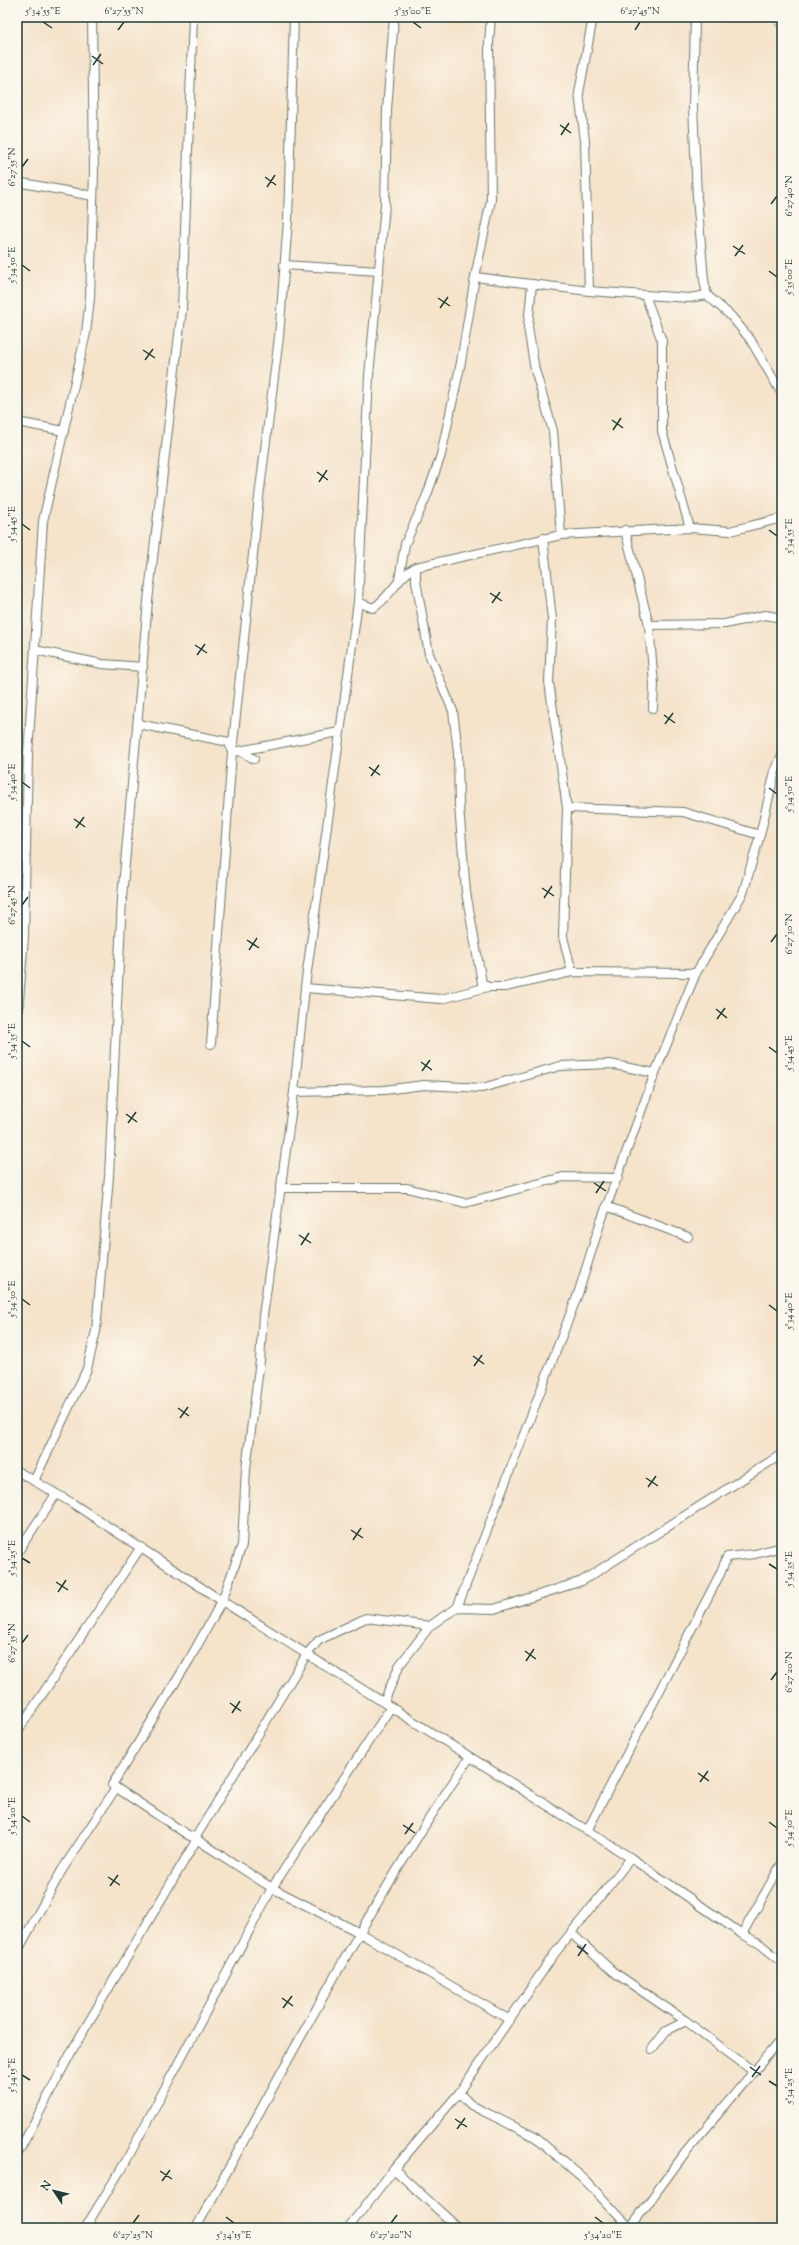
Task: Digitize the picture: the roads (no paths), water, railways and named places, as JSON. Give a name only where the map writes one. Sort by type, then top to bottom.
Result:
[{"type":"street","points":[[17,1024],[24,937],[28,755],[43,521],[86,333],[90,298],[94,196],[92,17]]},
{"type":"street","points":[[34,1481],[87,1369],[96,1331],[109,1176],[122,898],[148,601],[182,309],[193,17]]},
{"type":"street","points":[[211,1044],[232,752],[259,498],[279,337],[288,220],[294,17]]},
{"type":"street","points":[[394,17],[387,110],[385,205],[369,376],[358,602],[305,988],[294,1092],[280,1188],[250,1429],[242,1545],[222,1601],[188,1662],[112,1781],[112,1785],[272,1888],[358,1932],[510,2020]]},
{"type":"street","points":[[399,580],[405,544],[427,495],[441,455],[461,362],[475,277],[491,200],[489,43],[491,17]]},
{"type":"street","points":[[589,291],[585,141],[579,94],[593,17]]},
{"type":"street","points":[[695,17],[693,106],[697,197],[707,295],[730,316],[750,340],[782,394]]},
{"type":"street","points":[[17,182],[94,196]]},
{"type":"street","points":[[284,265],[379,271]]},
{"type":"street","points":[[475,277],[589,291],[689,298],[707,295]]},
{"type":"street","points":[[532,284],[528,327],[535,370],[553,431],[561,535]]},
{"type":"street","points":[[645,295],[662,341],[662,431],[690,528]]},
{"type":"street","points":[[17,422],[64,431]]},
{"type":"street","points":[[358,602],[373,608],[381,603],[408,571],[416,568],[543,538],[561,535],[625,530],[690,528],[730,531],[782,518]]},
{"type":"street","points":[[625,530],[649,625],[654,684],[653,708]]},
{"type":"street","points":[[543,538],[552,619],[549,682],[567,808],[563,937],[572,972]]},
{"type":"street","points":[[416,568],[416,581],[429,654],[453,711],[458,752],[459,806],[466,892],[479,977],[482,983],[488,987]]},
{"type":"street","points":[[649,625],[725,624],[765,615],[782,618]]},
{"type":"street","points":[[35,650],[102,664],[143,667]]},
{"type":"street","points":[[138,724],[229,742],[232,752]]},
{"type":"street","points":[[232,752],[339,732]]},
{"type":"street","points":[[232,752],[240,751],[254,759]]},
{"type":"street","points":[[384,1702],[399,1666],[430,1626],[457,1608],[578,1294],[606,1206],[618,1178],[655,1073],[696,973],[743,893],[760,834],[775,771],[782,756]]},
{"type":"street","points":[[567,808],[683,812],[760,834]]},
{"type":"street","points":[[305,988],[441,999],[488,987],[505,987],[572,972],[696,973]]},
{"type":"street","points":[[294,1092],[384,1090],[424,1085],[482,1088],[560,1066],[610,1064],[655,1073]]},
{"type":"street","points":[[280,1188],[407,1188],[465,1203],[563,1177],[618,1178]]},
{"type":"street","points":[[606,1206],[688,1237]]},
{"type":"street","points":[[457,1608],[494,1609],[582,1581],[782,1454]]},
{"type":"street","points":[[17,1471],[141,1547],[222,1601],[631,1858],[742,1934],[760,1944],[782,1962]]},
{"type":"street","points":[[17,1553],[56,1494]]},
{"type":"street","points":[[17,1732],[141,1547]]},
{"type":"street","points":[[587,1830],[720,1574],[727,1557],[755,1554],[782,1547]]},
{"type":"street","points":[[17,2155],[74,2047],[195,1838],[308,1654],[319,1640],[366,1618],[430,1626]]},
{"type":"street","points":[[85,2228],[126,2161],[272,1888],[391,1707]]},
{"type":"street","points":[[196,2228],[358,1932],[431,1813],[470,1757]]},
{"type":"street","points":[[17,1952],[62,1870],[116,1788]]},
{"type":"street","points":[[348,2228],[394,2169],[460,2094],[528,1991],[631,1858]]},
{"type":"street","points":[[742,1934],[782,1863]]},
{"type":"street","points":[[571,1934],[612,1971],[686,2021],[753,2071]]},
{"type":"street","points":[[652,2049],[666,2031],[686,2021]]},
{"type":"street","points":[[460,2094],[471,2105],[535,2137],[584,2179],[630,2228],[685,2153],[782,2038]]},
{"type":"street","points":[[394,2169],[458,2228]]}]
